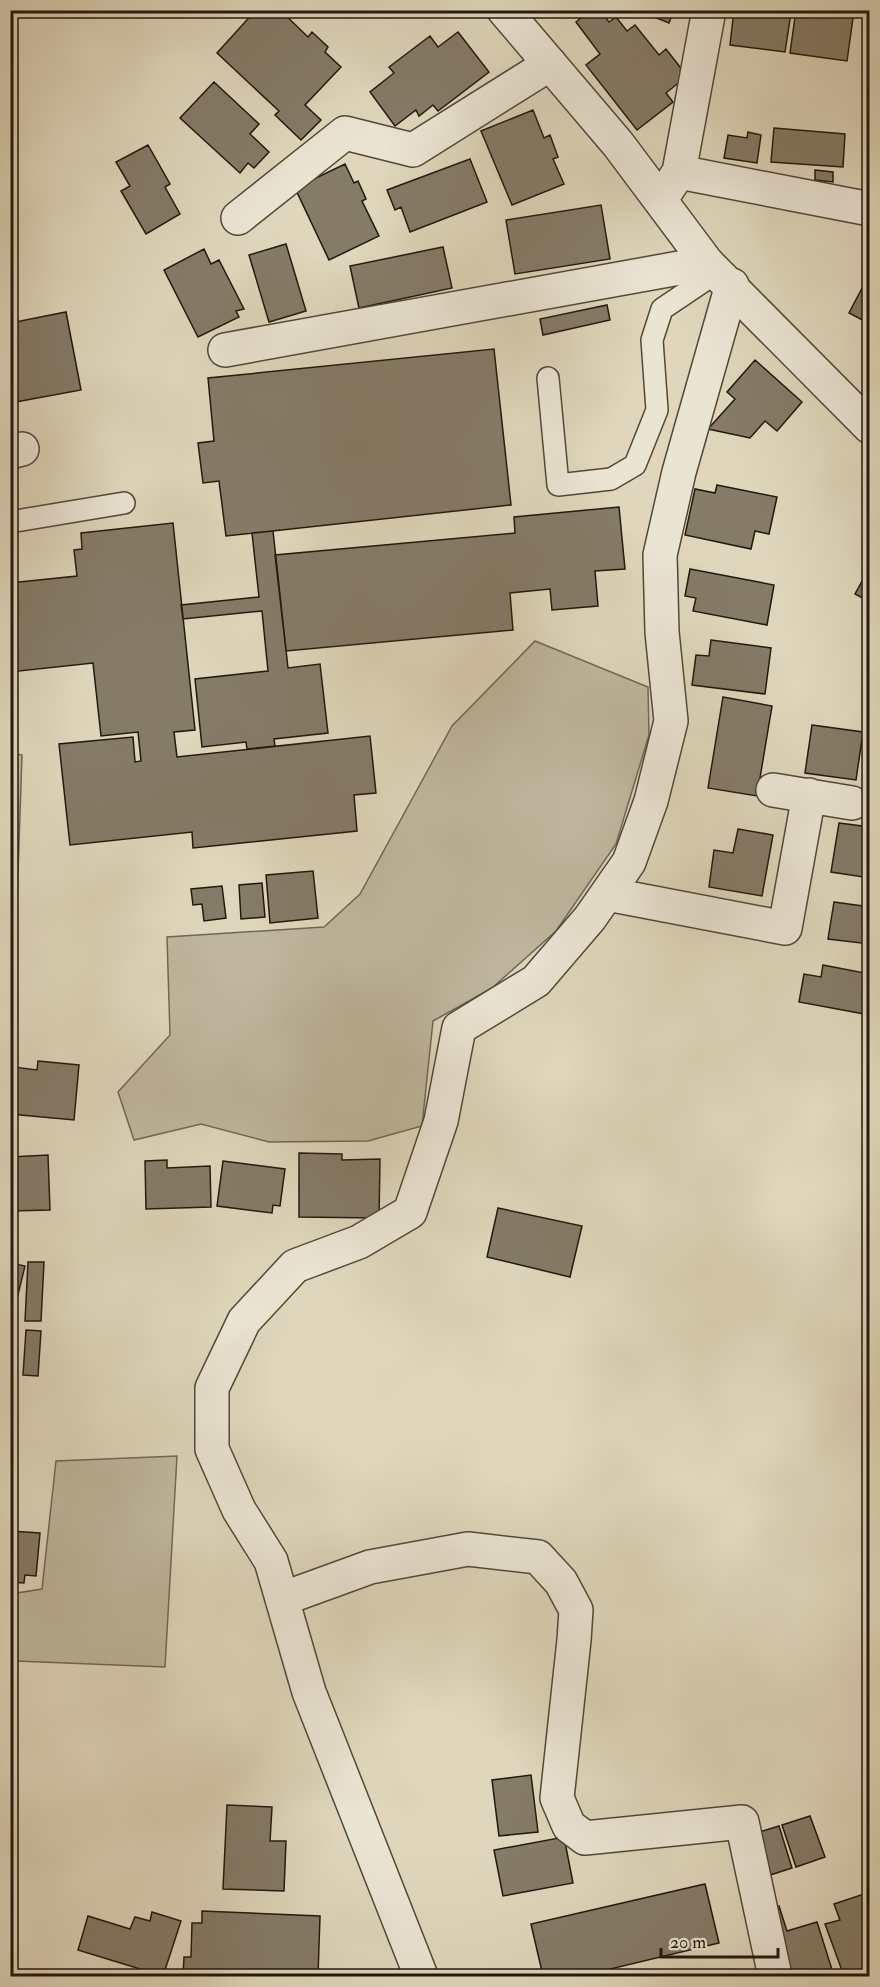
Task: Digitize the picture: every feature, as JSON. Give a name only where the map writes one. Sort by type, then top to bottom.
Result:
[{"type":"street","points":[[504,10],[618,144],[719,273],[870,427]]},
{"type":"street","points":[[661,199],[679,172],[709,10]]},
{"type":"street","points":[[238,218],[345,133],[413,150],[550,64]]},
{"type":"street","points":[[679,172],[870,208]]},
{"type":"street","points":[[225,350],[719,273]]},
{"type":"street","points":[[422,1977],[309,1692],[271,1561],[239,1509],[212,1449],[212,1388],[244,1321],[295,1266],[359,1242],[410,1212],[441,1121],[459,1028],[536,981],[590,918],[629,862],[651,801],[671,721],[662,632],[660,555],[719,273]]},
{"type":"street","points":[[773,790],[852,802]]},
{"type":"street","points":[[607,894],[785,928],[809,795]]},
{"type":"street","points":[[282,1599],[370,1567],[468,1549],[538,1557],[561,1582],[576,1610],[557,1798],[569,1826],[585,1838],[742,1822],[775,1977]]},
{"type":"lane","points":[[549,378],[558,485],[611,479],[635,465],[657,410],[651,340],[662,309],[719,273]]},
{"type":"lane","points":[[10,522],[124,503]]},
{"type":"shaded area","points":[[535,641],[648,687],[649,735],[616,844],[556,931],[492,988],[433,1021],[422,1126],[368,1141],[269,1142],[201,1124],[134,1140],[118,1092],[170,1035],[167,937],[324,927],[360,894],[452,726]]},
{"type":"shaded area","points":[[11,753],[22,755],[17,903],[10,901]]},
{"type":"shaded area","points":[[177,1456],[165,1667],[16,1661],[11,1647],[11,1594],[42,1589],[56,1461]]},
{"type":"building","points":[[256,10],[280,10],[308,37],[312,32],[328,47],[325,52],[341,67],[305,105],[321,120],[301,140],[275,115],[279,111],[217,53]]},
{"type":"building","points":[[590,10],[600,10],[609,22],[616,17],[627,31],[635,25],[659,55],[666,49],[687,76],[666,93],[673,102],[637,130],[586,65],[600,54],[576,22]]},
{"type":"building","points":[[637,10],[674,10],[669,23]]},
{"type":"building","points":[[734,10],[772,10],[791,13],[785,52],[730,45]]},
{"type":"building","points":[[796,10],[817,10],[853,18],[847,61],[790,53]]},
{"type":"building","points":[[458,32],[489,72],[438,111],[433,105],[419,116],[416,110],[395,126],[370,92],[394,73],[389,67],[430,36],[438,47]]},
{"type":"building","points":[[214,82],[259,124],[250,134],[269,152],[254,168],[248,163],[240,173],[180,118]]},
{"type":"building","points":[[533,110],[544,138],[550,135],[558,157],[553,159],[564,184],[512,205],[481,131]]},
{"type":"building","points":[[774,128],[845,134],[843,167],[771,162]]},
{"type":"building","points":[[748,132],[761,135],[757,163],[724,158],[728,135],[747,138]]},
{"type":"building","points":[[148,145],[170,184],[165,187],[180,214],[146,234],[121,191],[130,186],[116,162]]},
{"type":"building","points":[[470,159],[487,202],[410,232],[401,207],[395,210],[387,190]]},
{"type":"building","points":[[345,164],[354,183],[358,181],[366,199],[362,201],[379,236],[329,260],[295,188]]},
{"type":"building","points":[[815,170],[833,172],[833,182],[815,180]]},
{"type":"building","points":[[601,205],[610,259],[515,274],[506,220]]},
{"type":"building","points":[[286,244],[306,311],[269,322],[249,255]]},
{"type":"building","points":[[443,247],[452,288],[359,308],[350,266]]},
{"type":"building","points":[[204,249],[211,264],[219,260],[244,309],[236,311],[239,317],[198,337],[164,270]]},
{"type":"building","points":[[870,273],[870,324],[849,313]]},
{"type":"building","points":[[607,305],[610,320],[543,335],[540,319]]},
{"type":"building","points":[[66,312],[81,390],[10,403],[10,323]]},
{"type":"building","points":[[494,349],[511,505],[226,536],[219,481],[203,483],[198,443],[214,441],[208,378]]},
{"type":"building","points":[[755,360],[802,402],[777,431],[765,421],[750,438],[708,429],[735,399],[727,392]]},
{"type":"building","points":[[717,485],[777,497],[769,534],[755,531],[751,549],[685,535],[695,489],[715,493]]},
{"type":"building","points":[[619,507],[625,569],[595,571],[598,606],[552,610],[550,589],[510,593],[513,630],[286,651],[275,555],[515,533],[514,517]]},
{"type":"building","points":[[173,523],[195,730],[174,732],[177,757],[370,736],[376,793],[354,795],[357,831],[193,848],[192,832],[70,845],[59,744],[133,737],[135,762],[141,761],[138,732],[101,736],[93,663],[10,672],[10,583],[77,576],[74,550],[82,549],[81,533]]},
{"type":"building","points":[[273,531],[288,668],[320,664],[328,733],[274,739],[275,746],[247,749],[246,742],[202,747],[195,679],[268,671],[262,611],[183,619],[181,605],[259,597],[252,533]]},
{"type":"building","points":[[870,567],[870,602],[855,594]]},
{"type":"building","points":[[690,569],[774,585],[767,625],[693,611],[696,598],[685,596]]},
{"type":"building","points":[[711,640],[771,648],[765,694],[692,685],[696,655],[709,656]]},
{"type":"building","points":[[723,697],[772,706],[757,796],[708,788]]},
{"type":"building","points":[[812,725],[863,732],[856,780],[805,773]]},
{"type":"building","points":[[839,823],[870,827],[870,878],[831,872]]},
{"type":"building","points":[[738,829],[773,835],[762,896],[709,887],[714,850],[733,853]]},
{"type":"building","points":[[313,871],[318,918],[270,923],[266,875]]},
{"type":"building","points":[[262,883],[265,917],[241,919],[239,885]]},
{"type":"building","points":[[222,886],[226,918],[204,921],[202,904],[193,905],[191,889]]},
{"type":"building","points":[[834,902],[870,907],[870,944],[828,939]]},
{"type":"building","points":[[823,965],[870,974],[870,1015],[799,1002],[804,974],[821,977]]},
{"type":"building","points":[[38,1061],[79,1065],[74,1120],[10,1114],[14,1067],[37,1070]]},
{"type":"building","points":[[299,1153],[342,1154],[342,1160],[380,1159],[379,1218],[299,1217]]},
{"type":"building","points":[[48,1155],[50,1210],[10,1211],[10,1157]]},
{"type":"building","points":[[167,1160],[167,1168],[210,1166],[211,1207],[146,1209],[145,1161]]},
{"type":"building","points":[[223,1161],[285,1169],[280,1206],[273,1205],[272,1213],[217,1206]]},
{"type":"building","points":[[498,1208],[582,1226],[570,1277],[487,1257]]},
{"type":"building","points":[[28,1262],[44,1262],[41,1321],[25,1321]]},
{"type":"building","points":[[10,1263],[25,1266],[13,1315],[10,1314]]},
{"type":"building","points":[[26,1330],[41,1331],[38,1376],[23,1375]]},
{"type":"building","points":[[10,1531],[40,1533],[36,1576],[25,1575],[24,1583],[10,1582]]},
{"type":"building","points":[[531,1775],[538,1832],[499,1836],[492,1780]]},
{"type":"building","points":[[227,1805],[272,1807],[270,1841],[286,1841],[284,1891],[223,1889]]},
{"type":"building","points":[[810,1816],[825,1857],[796,1867],[782,1825]]},
{"type":"building","points":[[779,1826],[792,1868],[764,1877],[750,1835]]},
{"type":"building","points":[[564,1837],[573,1883],[503,1896],[494,1850]]},
{"type":"building","points":[[705,1884],[719,1943],[606,1970],[607,1976],[543,1976],[531,1924]]},
{"type":"building","points":[[870,1892],[870,1975],[844,1976],[825,1924],[840,1920],[834,1904]]},
{"type":"building","points":[[779,1906],[787,1931],[817,1922],[834,1976],[786,1976],[767,1910]]},
{"type":"building","points":[[202,1911],[320,1916],[318,1976],[183,1976],[184,1957],[191,1957],[192,1923],[202,1923]]},
{"type":"building","points":[[152,1912],[181,1921],[163,1976],[78,1950],[88,1916],[130,1929],[135,1917],[150,1921]]}]
